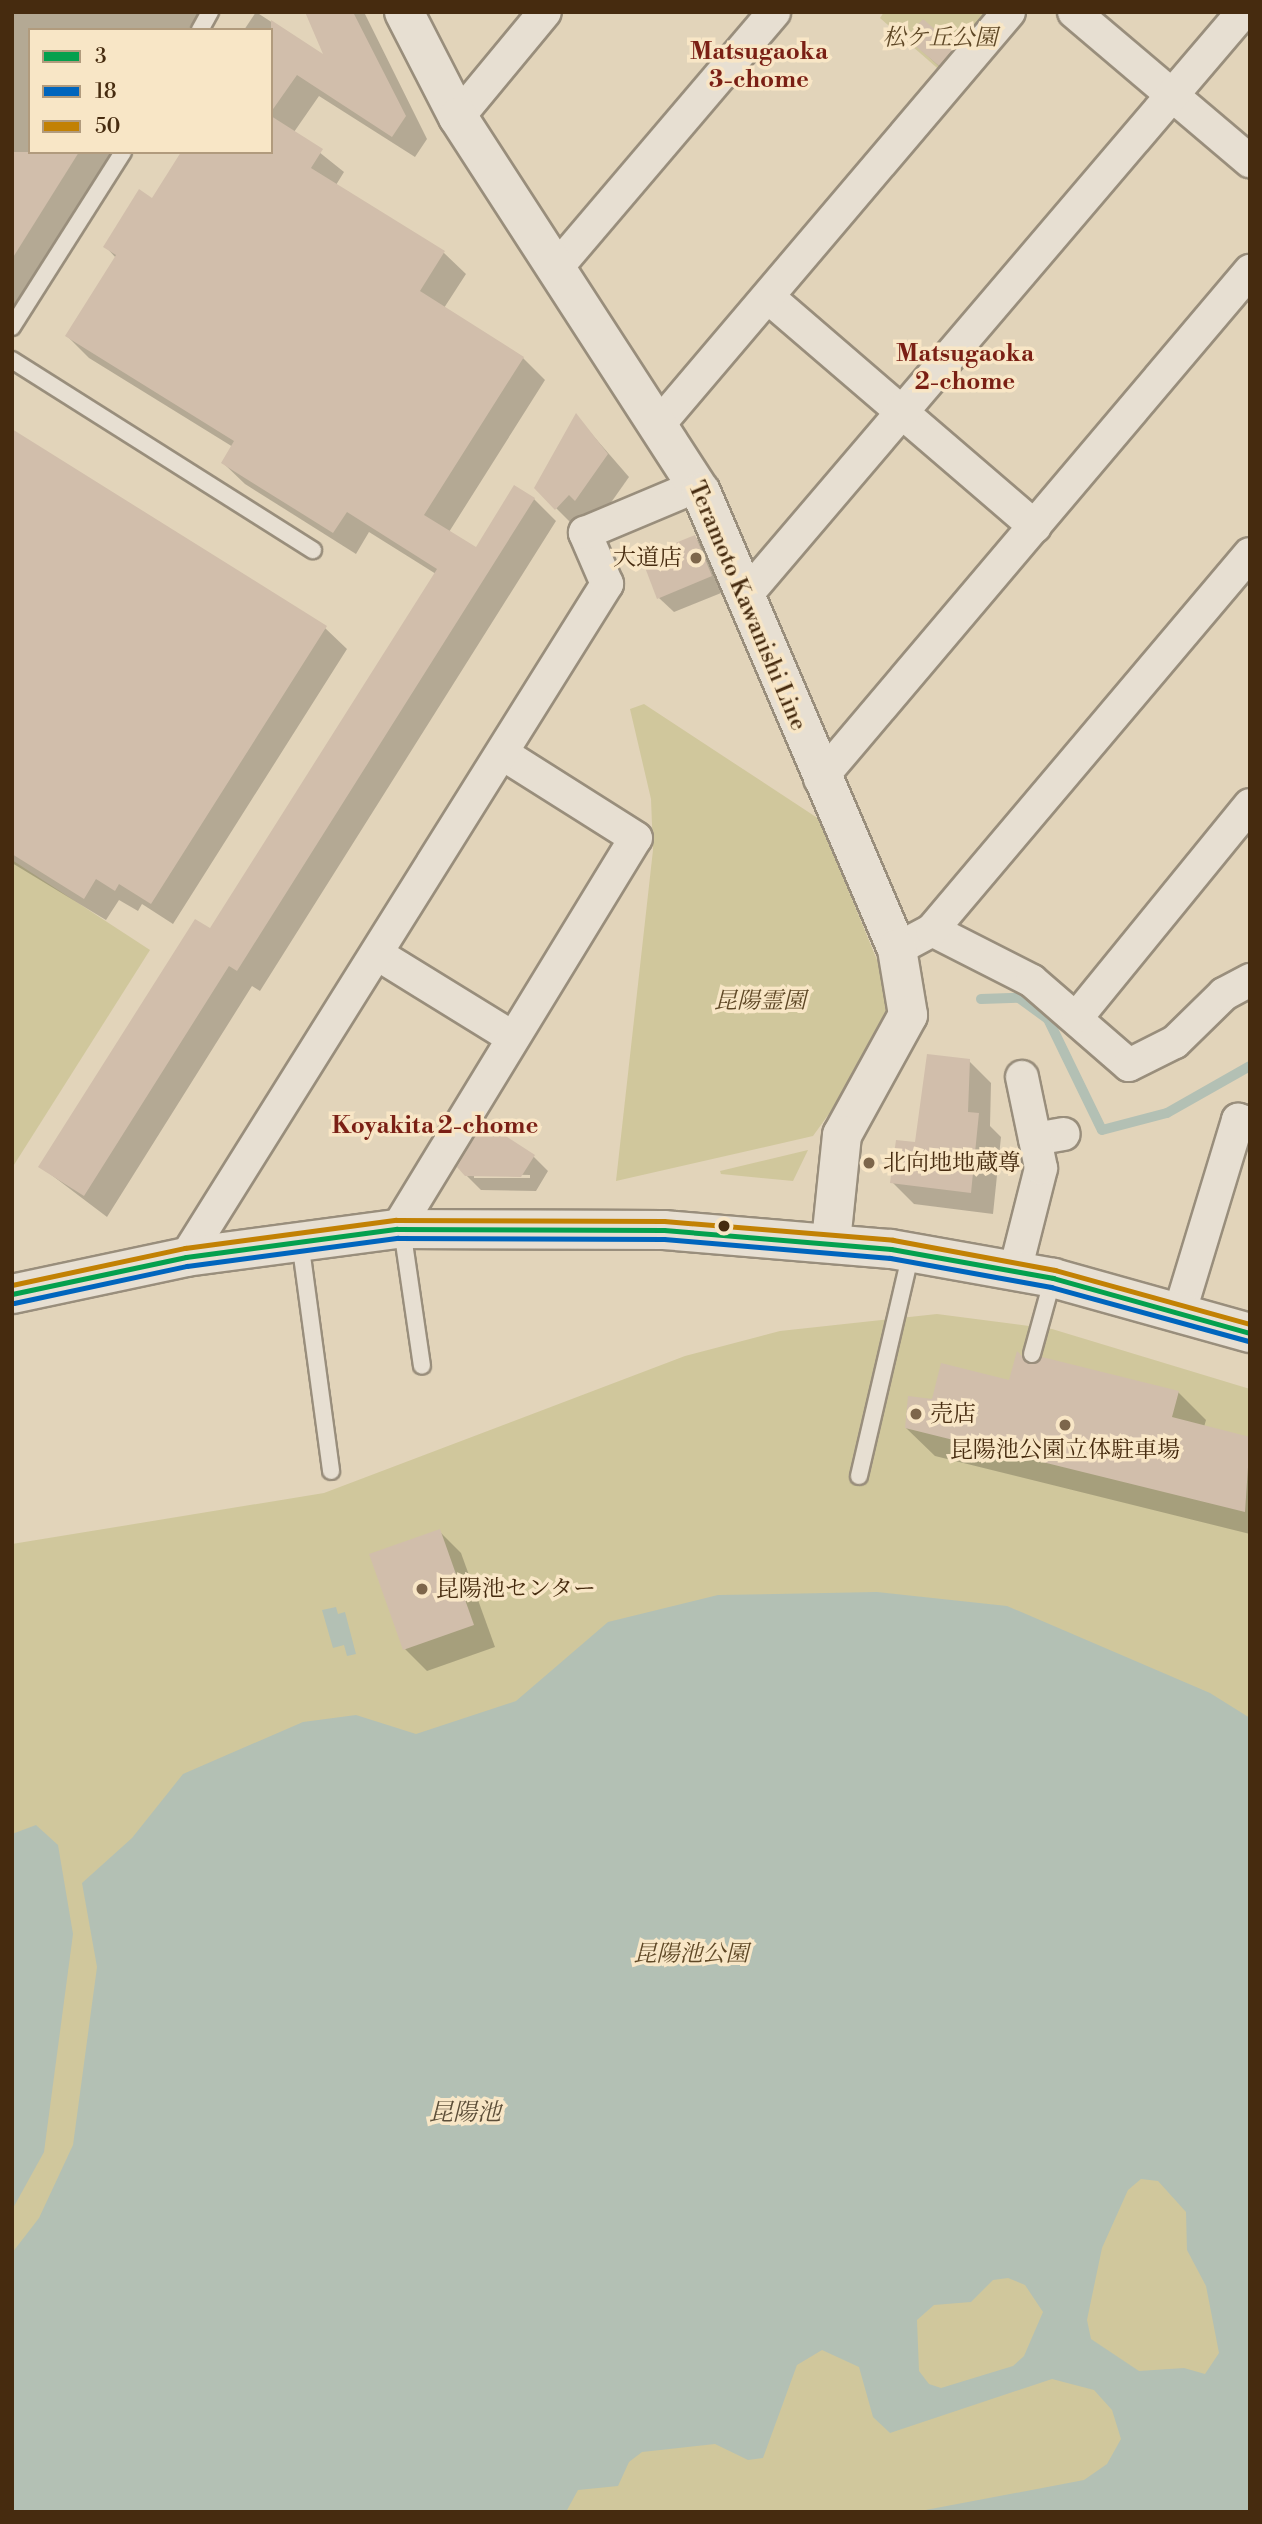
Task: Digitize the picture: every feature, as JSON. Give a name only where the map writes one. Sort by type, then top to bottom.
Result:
[{"type":"main road","name":"Teramoto Kawanishi Line","points":[[404,12],[458,117],[559,265],[697,486],[746,595],[820,779],[897,948],[908,1015],[842,1135],[831,1242]]},
{"type":"main road","points":[[12,1294],[186,1257],[400,1229],[664,1230],[831,1242],[911,1252],[1053,1278],[1180,1311],[1250,1333]]},
{"type":"street","points":[[458,117],[545,12]]},
{"type":"street","points":[[559,265],[774,12]]},
{"type":"street","points":[[660,423],[1009,12]]},
{"type":"street","points":[[1074,12],[1250,161]]},
{"type":"street","points":[[746,595],[1244,12],[1250,17]]},
{"type":"street","points":[[820,779],[1250,271]]},
{"type":"street","points":[[768,297],[1035,527]]},
{"type":"street","points":[[186,1257],[379,955],[607,584],[582,534],[697,486]]},
{"type":"street","points":[[897,948],[932,930],[1250,554]]},
{"type":"street","points":[[400,1229],[510,1036],[636,838],[503,754]]},
{"type":"street","points":[[1078,1016],[1250,805]]},
{"type":"street","points":[[932,930],[948,943],[998,960],[1078,1016],[1129,1065],[1137,1064],[1250,980]]},
{"type":"street","points":[[379,955],[510,1036]]},
{"type":"street","points":[[1015,1271],[1049,1137],[1022,1077]]},
{"type":"street","points":[[1180,1311],[1238,1120],[1250,1123]]},
{"type":"lane","points":[[201,28],[210,12]]},
{"type":"lane","points":[[12,327],[122,154]]},
{"type":"lane","points":[[12,360],[313,550]]},
{"type":"lane","points":[[400,1229],[422,1367]]},
{"type":"lane","points":[[300,1240],[331,1471]]},
{"type":"lane","points":[[859,1476],[911,1252]]},
{"type":"lane","points":[[1032,1354],[1053,1278]]},
{"type":"green space","name":"松ケ丘公園","points":[[884,12],[997,12],[944,74],[880,18]]},
{"type":"green space","name":"昆陽霊園","points":[[644,704],[819,819],[891,994],[885,1036],[813,1136],[616,1181],[653,850],[651,799],[630,709]]},
{"type":"green space","points":[[12,860],[150,950],[12,1168]]},
{"type":"green space","points":[[808,1150],[793,1181],[721,1174],[720,1171]]},
{"type":"green space","name":"昆陽池","points":[[937,1314],[1052,1329],[1250,1389],[1250,2512],[12,2512],[12,1544],[324,1493],[685,1356],[780,1331]]},
{"type":"water","name":"昆陽池","points":[[877,1592],[1007,1606],[1210,1693],[1250,1718],[1250,2512],[915,2512],[1084,2480],[1107,2464],[1121,2439],[1112,2410],[1094,2390],[1052,2379],[890,2433],[873,2417],[859,2367],[822,2350],[797,2365],[763,2458],[748,2460],[715,2444],[642,2452],[629,2462],[618,2486],[578,2490],[566,2512],[12,2512],[12,2253],[39,2218],[73,2145],[97,1967],[82,1883],[132,1838],[183,1774],[303,1722],[356,1715],[416,1734],[516,1701],[608,1622],[718,1595]],"holes":[[[1141,2179],[1158,2181],[1186,2212],[1187,2250],[1206,2286],[1219,2353],[1205,2374],[1184,2368],[1139,2371],[1091,2339],[1087,2320],[1102,2248],[1128,2190]],[[1008,2278],[1025,2285],[1043,2312],[1024,2356],[1013,2366],[941,2388],[929,2384],[919,2371],[917,2320],[934,2305],[971,2302],[993,2280]]]},
{"type":"water","points":[[336,1607],[338,1614],[345,1612],[356,1654],[347,1656],[344,1645],[333,1648],[322,1610]]},
{"type":"water","points":[[36,1825],[58,1845],[73,1934],[44,2152],[12,2210],[12,1834]]},
{"type":"building","points":[[305,12],[353,12],[406,116],[392,137],[297,75],[273,109],[271,20],[323,54]]},
{"type":"building","points":[[923,19],[955,47],[939,66],[906,38]]},
{"type":"building","points":[[273,117],[323,149],[311,168],[445,251],[420,291],[524,357],[424,515],[476,547],[514,485],[535,498],[237,971],[229,966],[84,1196],[38,1167],[195,919],[210,928],[437,569],[347,512],[333,533],[221,463],[234,441],[65,336],[116,255],[103,247],[139,189],[152,198],[180,154],[273,154]]},
{"type":"building","points":[[12,152],[78,154],[12,259]]},
{"type":"building","points":[[576,413],[608,454],[575,501],[569,495],[555,510],[534,488]]},
{"type":"building","points":[[12,429],[327,626],[151,904],[119,884],[115,891],[96,879],[84,899],[12,854]]},
{"type":"building","points":[[695,535],[712,576],[657,599],[641,557]]},
{"type":"building","points":[[927,1054],[970,1059],[968,1112],[979,1113],[971,1193],[890,1183],[896,1140],[915,1142]]},
{"type":"building","points":[[484,1122],[535,1155],[521,1177],[465,1176],[457,1167]]},
{"type":"building","name":"昆陽池公園立体駐車場","points":[[1017,1351],[1030,1364],[1042,1357],[1179,1391],[1172,1417],[1250,1437],[1245,1512],[905,1428],[908,1396],[932,1399],[941,1363],[1009,1380]]},
{"type":"building","name":"昆陽池センター","points":[[440,1529],[474,1625],[403,1650],[369,1554]]},
{"type":"waterway","points":[[981,999],[1019,998],[1048,1019],[1102,1130],[1167,1113],[1250,1066]]},
{"type":"transit line","name":"50","points":[[12,1285],[185,1248],[396,1220],[664,1221],[893,1240],[1055,1270],[1250,1324]]},
{"type":"transit line","name":"3","points":[[12,1294],[186,1257],[397,1229],[664,1230],[891,1249],[1053,1278],[1250,1333]]},
{"type":"transit line","name":"18","points":[[14,1303],[187,1266],[398,1238],[664,1239],[890,1258],[1051,1287],[1248,1341]]},
{"type":"place","name":"大道店","points":[[696,558]]},
{"type":"place","name":"北向地地蔵尊","points":[[869,1163]]},
{"type":"place","name":"売店","points":[[916,1414]]},
{"type":"place","name":"昆陽池公園立体駐車場","points":[[1065,1425]]},
{"type":"place","name":"昆陽池センター","points":[[422,1589]]},
{"type":"district","name":"Matsugaoka 3-chome","points":[[759,67]]},
{"type":"district","name":"Matsugaoka 2-chome","points":[[965,369]]},
{"type":"district","name":"Koyakita 2-chome","points":[[435,1127]]},
{"type":"park label","name":"昆陽池公園","points":[[691,1954]]}]
